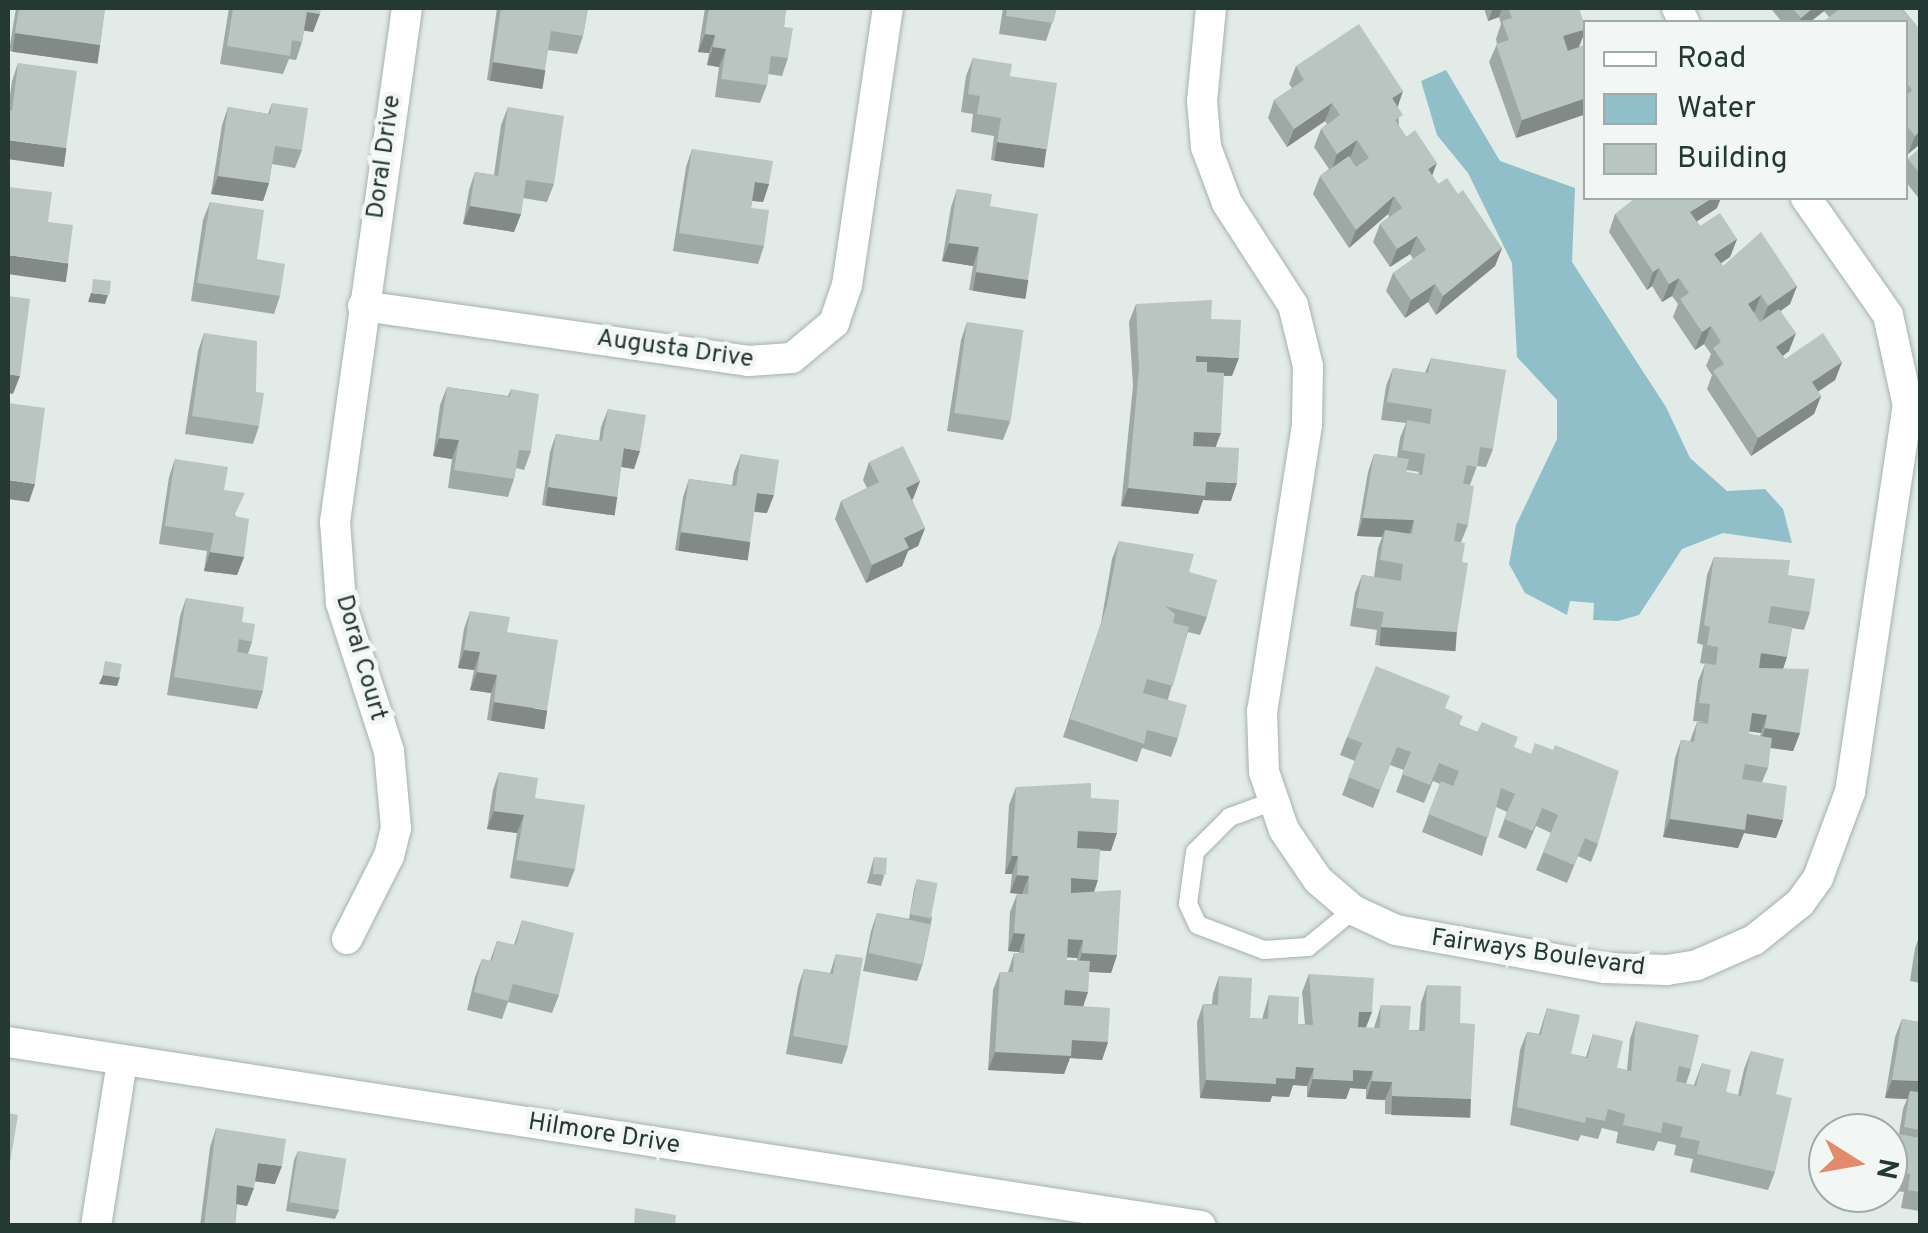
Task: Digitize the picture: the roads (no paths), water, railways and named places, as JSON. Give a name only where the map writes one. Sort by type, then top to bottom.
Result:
[{"type":"street","name":"Doral Drive","points":[[363,306],[407,8]]},
{"type":"street","name":"Augusta Drive","points":[[363,306],[748,361],[792,358],[834,323],[847,285],[888,8]]},
{"type":"street","name":"Fairways Boulevard","points":[[1211,8],[1202,101],[1206,147],[1227,204],[1293,305],[1308,366],[1307,425],[1262,711],[1271,802],[1318,880],[1353,910],[1454,946],[1636,970],[1697,965],[1766,932],[1800,904],[1843,822],[1907,528],[1908,406],[1900,346],[1869,281],[1808,200]]},
{"type":"street","name":"Doral Court","points":[[347,939],[389,856],[396,828],[388,751],[348,636],[336,566],[338,478],[363,306]]},
{"type":"street","name":"Hilmore Drive","points":[[8,1042],[1119,1219],[1201,1226]]},
{"type":"street","points":[[96,1226],[122,1061]]},
{"type":"lane","points":[[1271,802],[1230,816],[1195,852],[1188,904],[1198,925],[1264,950],[1308,948],[1353,910]]},
{"type":"water","points":[[1446,70],[1500,161],[1575,188],[1572,262],[1666,407],[1690,458],[1727,491],[1765,489],[1783,509],[1792,543],[1723,533],[1682,549],[1639,615],[1618,621],[1593,620],[1594,603],[1570,601],[1567,615],[1525,593],[1509,564],[1516,525],[1557,439],[1557,400],[1517,357],[1512,263],[1468,173],[1437,135],[1421,81]]}]
